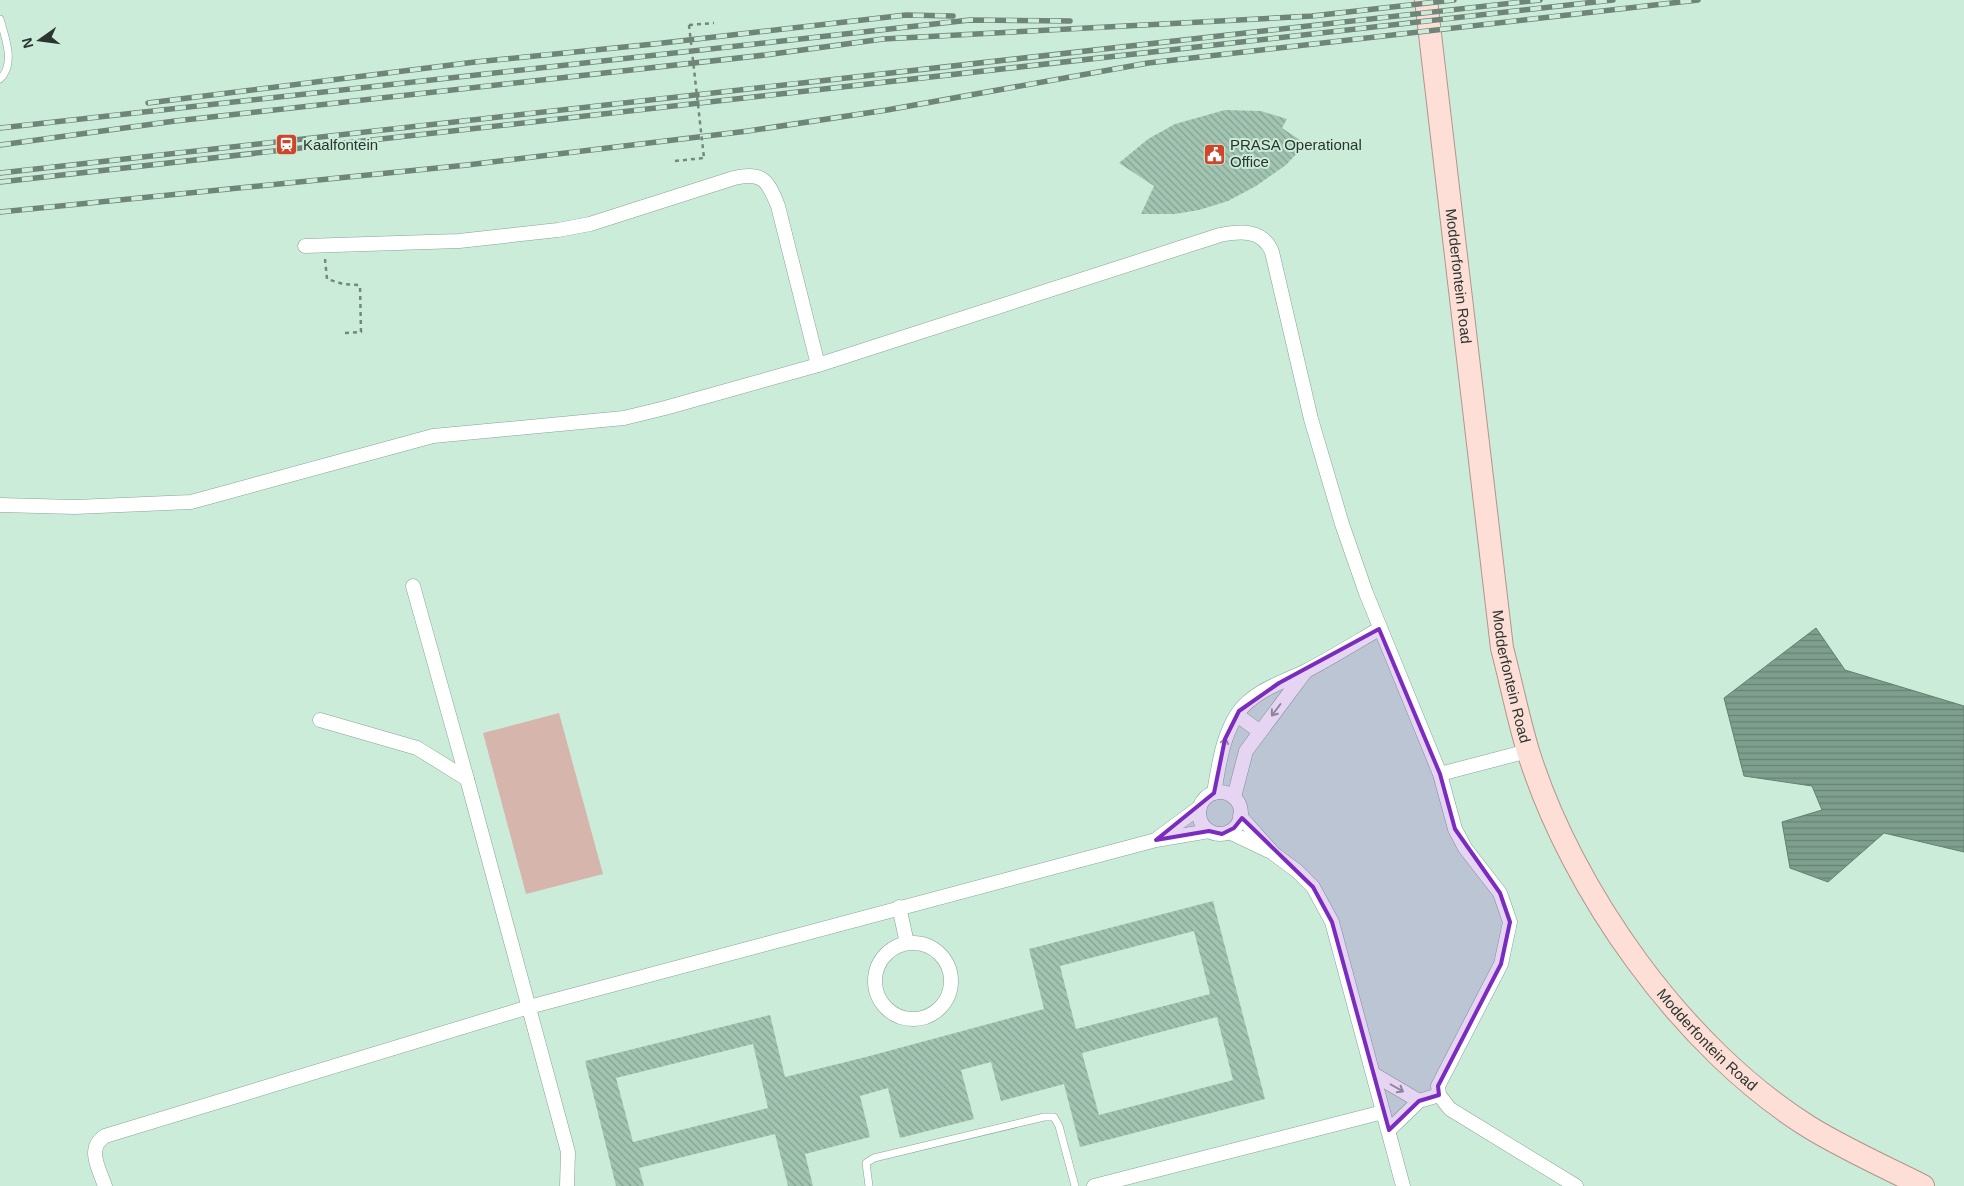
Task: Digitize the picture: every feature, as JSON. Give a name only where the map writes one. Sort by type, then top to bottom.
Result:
[{"type":"main road","name":"Modderfontein Road","points":[[1426,0],[1502,648],[1528,751],[1547,802],[1591,894],[1635,958],[1683,1016],[1754,1087],[1781,1108],[1810,1128],[1923,1186]]},
{"type":"street","points":[[305,246],[459,241],[558,230],[590,224],[734,178],[756,176],[764,180],[772,190],[778,206],[818,365]]},
{"type":"street","points":[[0,505],[75,507],[191,502],[396,444],[433,436],[624,418],[818,365],[1220,235],[1243,232],[1258,235],[1270,244],[1311,419],[1342,524],[1379,629],[1440,774],[1459,839],[1500,893],[1510,922],[1501,964],[1438,1086],[1439,1095],[1450,1109],[1576,1186]]},
{"type":"street","points":[[413,586],[468,779],[568,1152],[567,1186]]},
{"type":"street","points":[[1214,793],[1225,739],[1237,715],[1254,698],[1278,683],[1306,671],[1379,629]]},
{"type":"street","points":[[1234,798],[1246,751],[1259,731],[1306,671]]},
{"type":"street","points":[[1237,715],[1259,731]]},
{"type":"street","points":[[320,720],[418,748],[468,779]]},
{"type":"street","points":[[1440,774],[1528,751]]},
{"type":"street","points":[[1156,840],[1200,807],[1208,796],[1214,793],[1221,792],[1234,798],[1240,809],[1240,816],[1234,828],[1229,832],[1215,834],[1209,831],[1200,821],[1200,807]]},
{"type":"street","points":[[1240,816],[1274,854]]},
{"type":"street","points":[[105,1186],[94,1152],[96,1144],[105,1136],[529,1007],[899,906],[1156,840],[1209,831]]},
{"type":"street","points":[[1229,832],[1274,854],[1297,871],[1313,887],[1332,922],[1375,1075],[1403,1186]]},
{"type":"street","points":[[899,906],[907,943]]},
{"type":"street","points":[[907,943],[920,943],[933,948],[943,957],[949,969],[951,983],[948,996],[941,1008],[931,1016],[918,1020],[905,1020],[893,1015],[883,1006],[876,995],[874,981],[876,968],[883,956],[893,948],[907,943]]},
{"type":"street","points":[[1375,1075],[1419,1101]]},
{"type":"street","points":[[1389,1130],[1419,1101],[1439,1095]]},
{"type":"street","points":[[1094,1186],[1384,1112]]},
{"type":"lane","points":[[0,19],[9,61],[4,75],[0,79]]},
{"type":"lane","points":[[869,1186],[866,1163],[874,1158],[1044,1117],[1054,1117],[1059,1126],[1075,1186]]},
{"type":"path","points":[[675,161],[704,158],[689,25],[714,23]]},
{"type":"path","points":[[324,244],[327,278],[343,284],[360,284],[361,332],[345,333]]},
{"type":"highlighted area","points":[[1379,629],[1440,774],[1455,829],[1500,893],[1510,922],[1501,964],[1438,1086],[1439,1095],[1419,1101],[1389,1130],[1332,922],[1313,887],[1242,818],[1234,828],[1222,834],[1209,831],[1156,840],[1214,793],[1225,739],[1239,711],[1279,683]]},
{"type":"shaded area","points":[[1816,628],[1845,670],[1964,706],[1964,852],[1884,833],[1828,882],[1790,868],[1782,822],[1822,810],[1812,786],[1744,776],[1724,698]]},
{"type":"shaded area","points":[[559,713],[603,874],[526,894],[483,733]]},
{"type":"building","name":"PRASA Operational Office","points":[[1225,110],[1261,111],[1287,119],[1282,128],[1306,144],[1286,165],[1256,186],[1228,201],[1199,210],[1175,214],[1141,214],[1154,186],[1119,163],[1148,139],[1175,124]]},
{"type":"building","points":[[1213,901],[1265,1099],[1080,1147],[1064,1084],[1001,1101],[991,1062],[961,1070],[974,1119],[900,1138],[888,1088],[860,1096],[870,1137],[805,1154],[813,1186],[788,1186],[775,1134],[639,1168],[644,1186],[616,1186],[585,1061],[770,1015],[785,1077],[866,1057],[1044,1009],[1029,949]],"holes":[[[1194,931],[1210,994],[1076,1029],[1060,966]],[[1217,1017],[1233,1080],[1099,1115],[1082,1053]],[[753,1044],[768,1108],[633,1142],[616,1078]]]},
{"type":"railway","points":[[0,145],[175,121],[765,55],[883,39],[1312,16],[1454,0]]},
{"type":"railway","points":[[0,173],[1540,0]]},
{"type":"railway","points":[[0,182],[1613,0]]},
{"type":"railway","points":[[0,212],[467,165],[748,131],[887,110],[1148,63],[1698,0]]},
{"type":"railway","points":[[148,103],[475,62],[654,44],[906,15],[953,16]]},
{"type":"railway","points":[[0,128],[970,20],[1070,21]]},
{"type":"place","name":"Kaalfontein","points":[[287,145]]},
{"type":"place","name":"PRASA Operational Office","points":[[1214,154]]}]
